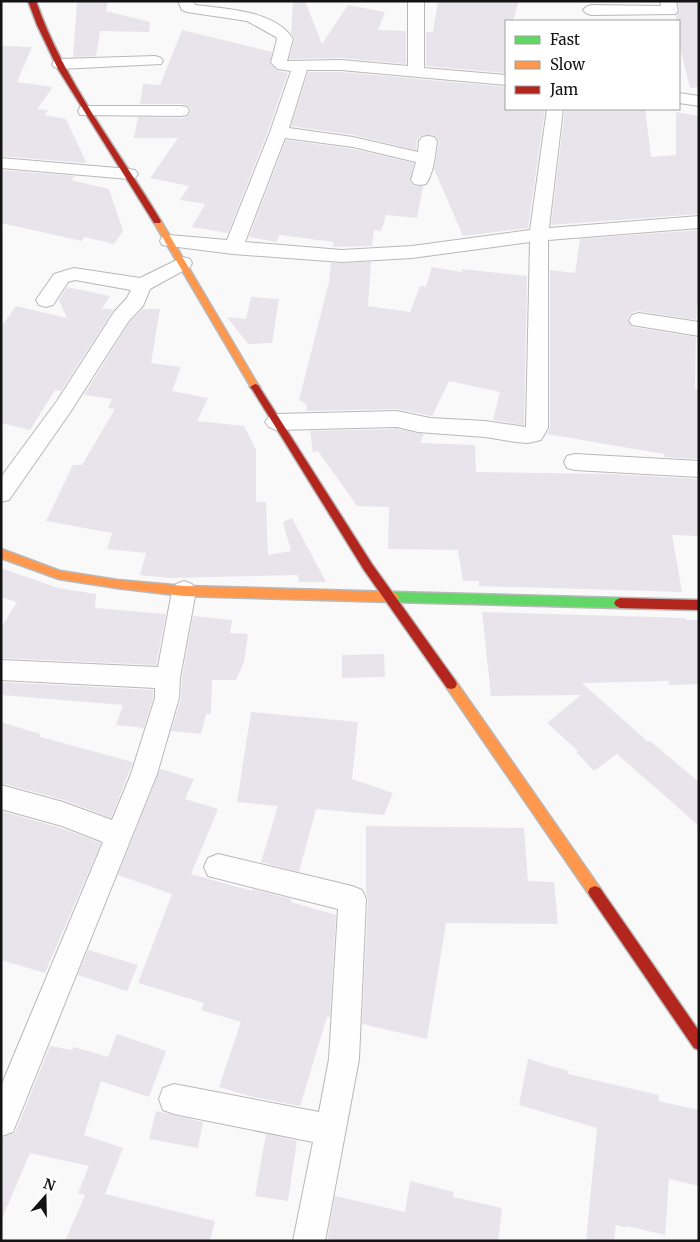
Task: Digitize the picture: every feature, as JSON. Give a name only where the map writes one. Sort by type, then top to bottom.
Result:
[{"type":"street","points":[[32,1],[40,28],[86,111],[129,174],[183,262],[276,422],[368,567],[392,598],[699,1043]]},
{"type":"street","points":[[186,1],[187,7],[192,9],[251,17],[282,34],[285,40],[279,63],[284,66],[341,66],[505,80]]},
{"type":"street","points":[[416,1],[416,72]]},
{"type":"street","points":[[591,11],[670,11],[668,1]]},
{"type":"street","points":[[60,64],[155,61]]},
{"type":"street","points":[[233,248],[279,132],[301,65]]},
{"type":"street","points":[[680,98],[699,101]]},
{"type":"street","points":[[276,422],[397,419],[410,423],[484,429],[525,436],[534,434],[538,428],[539,235],[555,110]]},
{"type":"street","points":[[86,111],[180,111]]},
{"type":"street","points":[[279,132],[427,150],[420,180]]},
{"type":"street","points":[[1,163],[129,174]]},
{"type":"street","points":[[169,241],[342,256],[412,252],[539,235],[699,222]]},
{"type":"street","points":[[46,300],[61,278],[74,274],[142,285],[183,262]]},
{"type":"street","points":[[1,494],[64,406],[121,317],[136,301],[142,285]]},
{"type":"street","points":[[639,320],[699,329]]},
{"type":"street","points":[[575,462],[699,469]]},
{"type":"street","points":[[1,553],[59,575],[117,584],[184,591],[699,605]]},
{"type":"street","points":[[2,1121],[144,774],[167,698],[168,678],[184,591]]},
{"type":"street","points":[[1,670],[168,678]]},
{"type":"street","points":[[1,797],[63,814],[120,836]]},
{"type":"street","points":[[218,867],[352,899],[344,1059],[309,1241]]},
{"type":"street","points":[[174,1099],[330,1130]]},
{"type":"building","points":[[77,1],[108,1],[106,11],[150,22],[149,32],[100,31],[96,56],[73,57]]},
{"type":"building","points":[[293,1],[305,1],[322,44],[348,5],[385,12],[378,30],[406,31],[406,64],[341,58],[289,59],[295,39],[291,33]]},
{"type":"building","points":[[438,1],[519,1],[513,20],[505,20],[505,73],[426,66],[426,32],[433,32]]},
{"type":"building","points":[[678,1],[699,1],[699,87],[690,88],[680,47],[680,20],[676,20],[676,15],[680,11]]},
{"type":"building","points":[[182,30],[272,52],[270,64],[278,71],[288,73],[268,131],[228,233],[192,227],[205,204],[180,200],[189,186],[150,178],[178,138],[134,138],[138,117],[181,118],[187,117],[191,112],[189,106],[181,104],[140,104],[143,84],[160,85]]},
{"type":"building","points":[[1,46],[32,47],[17,82],[53,87],[37,109],[48,110],[45,115],[66,119],[85,163],[1,156]]},
{"type":"building","points":[[308,72],[341,72],[505,87],[505,110],[545,110],[528,228],[463,236],[434,169],[439,141],[434,135],[420,136],[417,141],[416,150],[353,135],[291,126]]},
{"type":"building","points":[[565,110],[645,110],[651,157],[676,155],[676,112],[699,116],[699,214],[551,225]]},
{"type":"building","points":[[286,140],[353,149],[414,163],[410,181],[414,186],[423,186],[417,218],[386,215],[381,231],[374,230],[372,246],[333,247],[333,242],[280,235],[276,242],[249,237]]},
{"type":"building","points":[[1,170],[75,176],[71,180],[109,189],[123,231],[114,244],[84,237],[82,241],[1,223]]},
{"type":"building","points":[[699,230],[699,304],[697,303],[696,320],[639,311],[631,313],[627,319],[632,327],[696,337],[695,389],[699,390],[698,459],[664,457],[664,454],[547,434],[550,428],[550,270],[575,273],[580,239]]},
{"type":"building","points":[[371,262],[368,306],[410,312],[420,286],[426,287],[432,267],[462,272],[462,269],[527,276],[524,425],[493,420],[500,392],[449,381],[432,416],[397,409],[307,411],[306,404],[299,400],[329,282],[331,263]]},
{"type":"building","points":[[67,287],[110,296],[102,309],[114,309],[61,391],[55,390],[30,430],[1,423],[1,327],[16,306],[67,318],[59,300]]},
{"type":"building","points":[[251,297],[279,299],[272,343],[248,344],[227,317],[246,319]]},
{"type":"building","points":[[143,309],[160,309],[151,363],[181,367],[172,391],[208,398],[197,421],[244,426],[256,450],[256,502],[266,502],[268,555],[291,551],[283,522],[292,518],[326,582],[299,582],[298,575],[170,578],[140,575],[146,553],[107,549],[112,533],[46,521],[73,465],[82,465],[115,409],[108,408],[112,399],[84,395],[129,323]]},
{"type":"building","points":[[397,429],[424,434],[420,443],[475,445],[476,472],[610,474],[699,479],[699,536],[672,535],[682,592],[479,586],[479,581],[463,581],[458,550],[388,549],[389,507],[357,506],[318,451],[313,452],[310,431]]},
{"type":"building","points":[[1,568],[58,588],[96,594],[95,608],[166,614],[156,665],[1,658],[1,628],[17,602],[1,597]]},
{"type":"building","points":[[482,612],[686,618],[686,620],[699,620],[699,684],[669,685],[669,681],[582,683],[648,742],[650,741],[699,782],[699,826],[617,754],[594,771],[576,752],[578,751],[547,723],[581,695],[491,696]]},
{"type":"building","points":[[193,616],[232,620],[230,633],[248,634],[244,662],[236,680],[212,680],[211,714],[206,714],[201,734],[171,731],[181,699],[182,678]]},
{"type":"building","points":[[384,654],[385,677],[342,678],[342,655]]},
{"type":"building","points":[[1,682],[153,690],[153,698],[144,728],[116,725],[123,705],[1,695]]},
{"type":"building","points":[[251,712],[358,722],[352,779],[393,793],[384,815],[316,809],[299,872],[261,862],[278,806],[237,802]]},
{"type":"building","points":[[1,722],[40,734],[40,737],[133,762],[111,818],[64,800],[1,783]]},
{"type":"building","points":[[160,769],[194,779],[185,799],[218,809],[191,874],[252,891],[252,889],[292,899],[291,902],[336,915],[330,1017],[327,1017],[300,1106],[253,1097],[219,1087],[241,1022],[201,1010],[204,1003],[138,983],[172,894],[118,875]]},
{"type":"building","points":[[1,811],[61,828],[101,843],[45,973],[1,960]]},
{"type":"building","points":[[366,826],[524,828],[528,881],[554,882],[558,924],[446,923],[427,1039],[362,1024],[368,899],[366,894]]},
{"type":"building","points":[[88,950],[138,965],[127,991],[78,975]]},
{"type":"building","points":[[117,1034],[166,1051],[149,1097],[101,1081],[84,1135],[123,1148],[105,1194],[215,1221],[210,1241],[65,1241],[85,1195],[78,1193],[89,1166],[30,1153],[1,1221],[1,1138],[15,1133],[50,1046],[72,1050],[74,1047],[108,1057]]},
{"type":"building","points":[[528,1059],[569,1071],[568,1074],[659,1095],[658,1101],[699,1110],[699,1186],[669,1179],[665,1235],[616,1225],[614,1241],[586,1241],[597,1128],[519,1105]]},
{"type":"building","points":[[156,1111],[203,1122],[198,1148],[149,1139]]},
{"type":"building","points":[[266,1134],[297,1141],[288,1201],[255,1196]]},
{"type":"building","points":[[410,1181],[454,1192],[453,1197],[502,1208],[498,1241],[327,1241],[335,1196],[405,1212]]},
{"type":"traffic: fast","points":[[393,597],[620,603]]},
{"type":"traffic: slow","points":[[157,221],[255,387]]},
{"type":"traffic: slow","points":[[1,553],[59,575],[117,584],[184,591],[393,597]]},
{"type":"traffic: slow","points":[[451,684],[595,892]]},
{"type":"traffic: jam","points":[[32,1],[50,47],[74,91],[157,221]]},
{"type":"traffic: jam","points":[[255,387],[368,567],[451,684]]},
{"type":"traffic: jam","points":[[620,603],[699,605]]},
{"type":"traffic: jam","points":[[595,892],[699,1043]]}]
